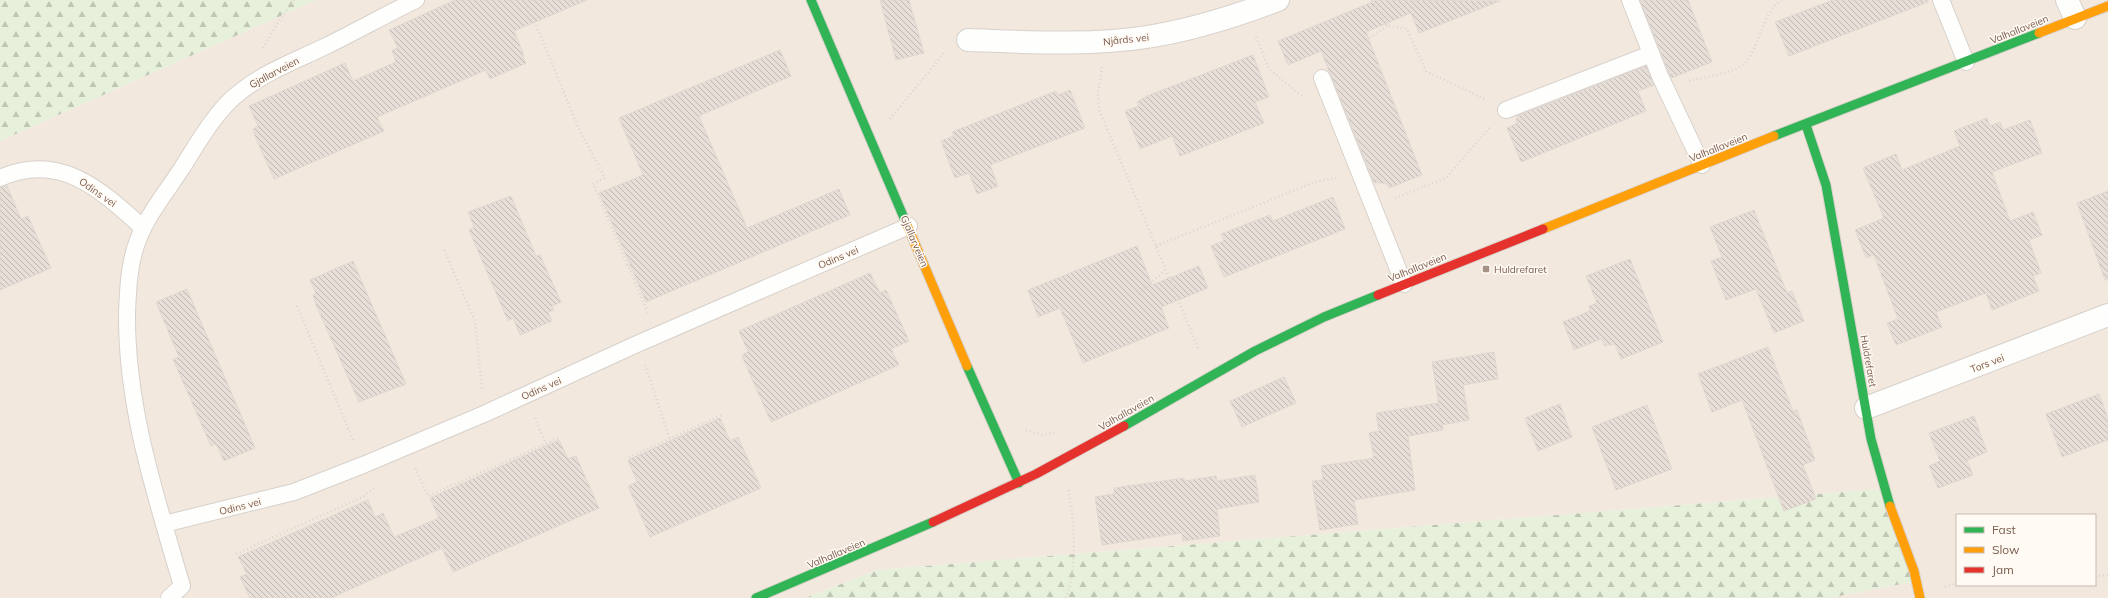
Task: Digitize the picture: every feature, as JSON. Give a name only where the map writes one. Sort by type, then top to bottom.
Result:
[{"type":"street","name":"Gjallarveien","points":[[811,0],[909,226],[1000,442],[1019,483]]},
{"type":"street","name":"Njårds vei","points":[[968,40],[1066,43],[1105,41],[1164,34],[1246,11],[1278,0]]},
{"type":"street","name":"Valhallaveien","points":[[756,598],[881,545],[1019,483],[1085,448],[1255,351],[1324,317],[1702,165],[1966,62],[2071,9],[2108,6]]},
{"type":"street","name":"Huldrefaret","points":[[1806,125],[1826,185],[1866,408],[1882,480],[1912,564],[1920,598]]},
{"type":"street","name":"Tors vei","points":[[1866,408],[2108,315]]},
{"type":"lane","name":"Gjallarveien","points":[[169,598],[182,586],[144,451],[132,390],[129,356],[127,323],[129,278],[134,252],[143,228],[221,111],[237,94],[254,81],[416,0]]},
{"type":"lane","points":[[1630,0],[1666,89],[1702,165]]},
{"type":"lane","points":[[1941,0],[1966,62]]},
{"type":"lane","points":[[1506,110],[1651,54]]},
{"type":"lane","points":[[1322,78],[1360,177],[1404,284]]},
{"type":"lane","name":"Odins vei","points":[[0,178],[15,172],[33,169],[66,174],[90,184],[104,194],[143,228]]},
{"type":"lane","name":"Odins vei","points":[[164,524],[294,492],[363,465],[484,414],[655,336],[909,226]]},
{"type":"path","points":[[254,81],[257,64],[264,48],[294,0]]},
{"type":"path","points":[[524,0],[540,34],[577,125],[605,178],[593,184],[650,318],[655,336]]},
{"type":"path","points":[[1372,0],[1387,26]]},
{"type":"path","points":[[1666,89],[1742,66],[1752,50],[1766,16],[1781,0]]},
{"type":"path","points":[[1246,11],[1268,69],[1329,118],[1339,122]]},
{"type":"path","points":[[1322,78],[1326,68],[1387,26],[1407,29],[1426,71],[1506,110],[1446,178],[1372,206]]},
{"type":"path","points":[[885,123],[897,113],[944,52],[968,40]]},
{"type":"path","points":[[1105,41],[1098,93],[1099,109],[1199,350]]},
{"type":"path","points":[[1156,246],[1315,182],[1324,179],[1360,177]]},
{"type":"path","points":[[444,250],[475,321],[484,414]]},
{"type":"path","points":[[628,265],[637,261]]},
{"type":"path","points":[[1141,292],[1165,270]]},
{"type":"path","points":[[297,306],[363,465]]},
{"type":"path","points":[[637,344],[670,439]]},
{"type":"path","points":[[525,395],[546,444]]},
{"type":"path","points":[[629,457],[722,415]]},
{"type":"path","points":[[236,554],[369,493],[387,472],[399,450],[428,496],[561,437]]},
{"type":"path","points":[[1066,598],[1072,578],[1073,556],[1072,518],[1067,485]]},
{"type":"path","points":[[2096,576],[2108,575]]},
{"type":"shaded area","points":[[316,0],[2108,0],[2108,598],[1829,598],[1912,582],[1891,488],[877,570],[805,598],[0,598],[0,141]]},
{"type":"green space","points":[[0,0],[316,0],[0,141]]},
{"type":"green space","points":[[1892,488],[1912,582],[1829,598],[805,598],[877,570]]},
{"type":"building","points":[[455,0],[587,0],[514,31],[526,63],[490,79],[486,70],[377,117],[384,131],[274,179],[255,136],[253,129],[258,126],[249,106],[345,63],[353,81],[396,62],[392,50],[398,48],[389,30]]},
{"type":"building","points":[[880,0],[909,0],[924,53],[896,60]]},
{"type":"building","points":[[1377,0],[1500,1],[1419,33],[1411,13],[1366,32],[1422,175],[1389,188],[1387,184],[1374,182],[1321,51],[1288,65],[1278,41]]},
{"type":"building","points":[[1640,0],[1688,0],[1712,62],[1671,78]]},
{"type":"building","points":[[1833,0],[1927,0],[1928,2],[1789,56],[1775,22]]},
{"type":"building","points":[[780,50],[791,76],[699,116],[747,228],[839,189],[850,215],[646,302],[599,193],[643,175],[619,118]]},
{"type":"building","points":[[1253,55],[1269,97],[1255,102],[1264,123],[1180,156],[1172,136],[1140,149],[1125,111],[1139,106],[1137,102],[1147,96]]},
{"type":"building","points":[[1646,66],[1654,85],[1638,91],[1646,111],[1521,162],[1507,128],[1516,124],[1517,116]]},
{"type":"building","points":[[1070,90],[1085,128],[990,165],[998,186],[977,194],[969,173],[955,178],[941,141],[954,136],[952,132],[1056,91],[1058,95]]},
{"type":"building","points":[[1987,118],[1990,126],[2000,122],[2003,130],[2030,120],[2042,153],[1992,172],[2010,221],[2033,212],[2042,235],[2029,240],[2041,273],[2033,276],[2039,291],[1992,310],[1986,293],[1936,312],[1942,327],[1896,345],[1887,323],[1898,319],[1874,255],[1866,258],[1855,230],[1884,218],[1863,168],[1896,154],[1902,170],[1960,146],[1954,131]]},
{"type":"building","points":[[7,186],[21,219],[28,216],[51,268],[0,290],[0,187]]},
{"type":"building","points":[[2108,191],[2108,280],[2105,280],[2077,203]]},
{"type":"building","points":[[511,196],[536,256],[540,255],[561,302],[552,306],[554,310],[548,312],[552,321],[520,335],[513,318],[508,321],[469,230],[474,227],[468,212]]},
{"type":"building","points":[[1333,197],[1345,229],[1224,277],[1211,246],[1224,241],[1221,234],[1270,215],[1273,221]]},
{"type":"building","points":[[1754,210],[1787,293],[1792,291],[1804,321],[1774,333],[1756,289],[1726,300],[1711,261],[1722,257],[1710,227]]},
{"type":"building","points":[[1137,246],[1152,285],[1199,266],[1208,288],[1161,307],[1169,328],[1083,363],[1060,308],[1038,317],[1028,290]]},
{"type":"building","points":[[1630,259],[1663,342],[1621,359],[1615,344],[1605,346],[1601,339],[1574,350],[1563,322],[1590,311],[1589,306],[1597,303],[1586,276]]},
{"type":"building","points":[[353,261],[406,384],[359,402],[316,305],[313,295],[316,294],[310,280]]},
{"type":"building","points":[[870,273],[880,293],[886,290],[909,341],[891,349],[899,365],[771,422],[744,361],[742,355],[748,352],[739,331]]},
{"type":"building","points":[[187,289],[255,448],[224,461],[216,444],[211,446],[173,359],[179,357],[156,302]]},
{"type":"building","points":[[1768,347],[1793,411],[1797,410],[1815,460],[1803,465],[1816,499],[1784,511],[1742,400],[1712,412],[1698,374]]},
{"type":"building","points":[[1494,352],[1498,379],[1463,385],[1469,420],[1442,425],[1443,430],[1408,436],[1415,490],[1354,500],[1358,524],[1320,530],[1312,481],[1323,480],[1321,466],[1374,458],[1369,433],[1379,431],[1376,413],[1438,403],[1440,412],[1432,362]]},
{"type":"building","points":[[1284,377],[1296,403],[1242,427],[1230,401]]},
{"type":"building","points":[[2099,394],[2108,418],[2108,440],[2062,457],[2046,414]]},
{"type":"building","points":[[1560,404],[1572,437],[1538,451],[1525,418]]},
{"type":"building","points":[[1647,405],[1672,469],[1616,490],[1592,427]]},
{"type":"building","points":[[1974,416],[1987,452],[1967,460],[1973,475],[1938,488],[1929,466],[1940,461],[1929,433]]},
{"type":"building","points":[[720,418],[730,441],[738,437],[761,488],[650,537],[628,486],[637,482],[628,460]]},
{"type":"building","points":[[559,440],[568,459],[576,456],[599,508],[453,572],[442,548],[331,598],[250,598],[240,577],[247,574],[238,557],[368,500],[375,517],[383,513],[394,537],[439,518],[430,498]]},
{"type":"building","points":[[1255,475],[1259,502],[1217,509],[1220,536],[1183,541],[1182,533],[1102,545],[1095,497],[1114,494],[1114,488],[1184,478],[1184,481],[1216,476],[1217,481]]},
{"type":"traffic: fast","points":[[811,0],[907,225]]},
{"type":"traffic: fast","points":[[1774,136],[2039,33]]},
{"type":"traffic: fast","points":[[1806,125],[1826,185],[1871,439],[1890,506]]},
{"type":"traffic: fast","points":[[1124,426],[1255,351],[1324,317],[1378,295]]},
{"type":"traffic: fast","points":[[967,366],[1019,483]]},
{"type":"traffic: fast","points":[[756,598],[933,522]]},
{"type":"traffic: slow","points":[[2039,33],[2108,6]]},
{"type":"traffic: slow","points":[[1543,229],[1774,136]]},
{"type":"traffic: slow","points":[[907,225],[967,366]]},
{"type":"traffic: slow","points":[[1890,506],[1914,571],[1920,598]]},
{"type":"traffic: jam","points":[[1378,295],[1543,229]]},
{"type":"traffic: jam","points":[[933,522],[1036,474],[1124,426]]},
{"type":"place","name":"Huldrefaret","points":[[1486,269]]}]
